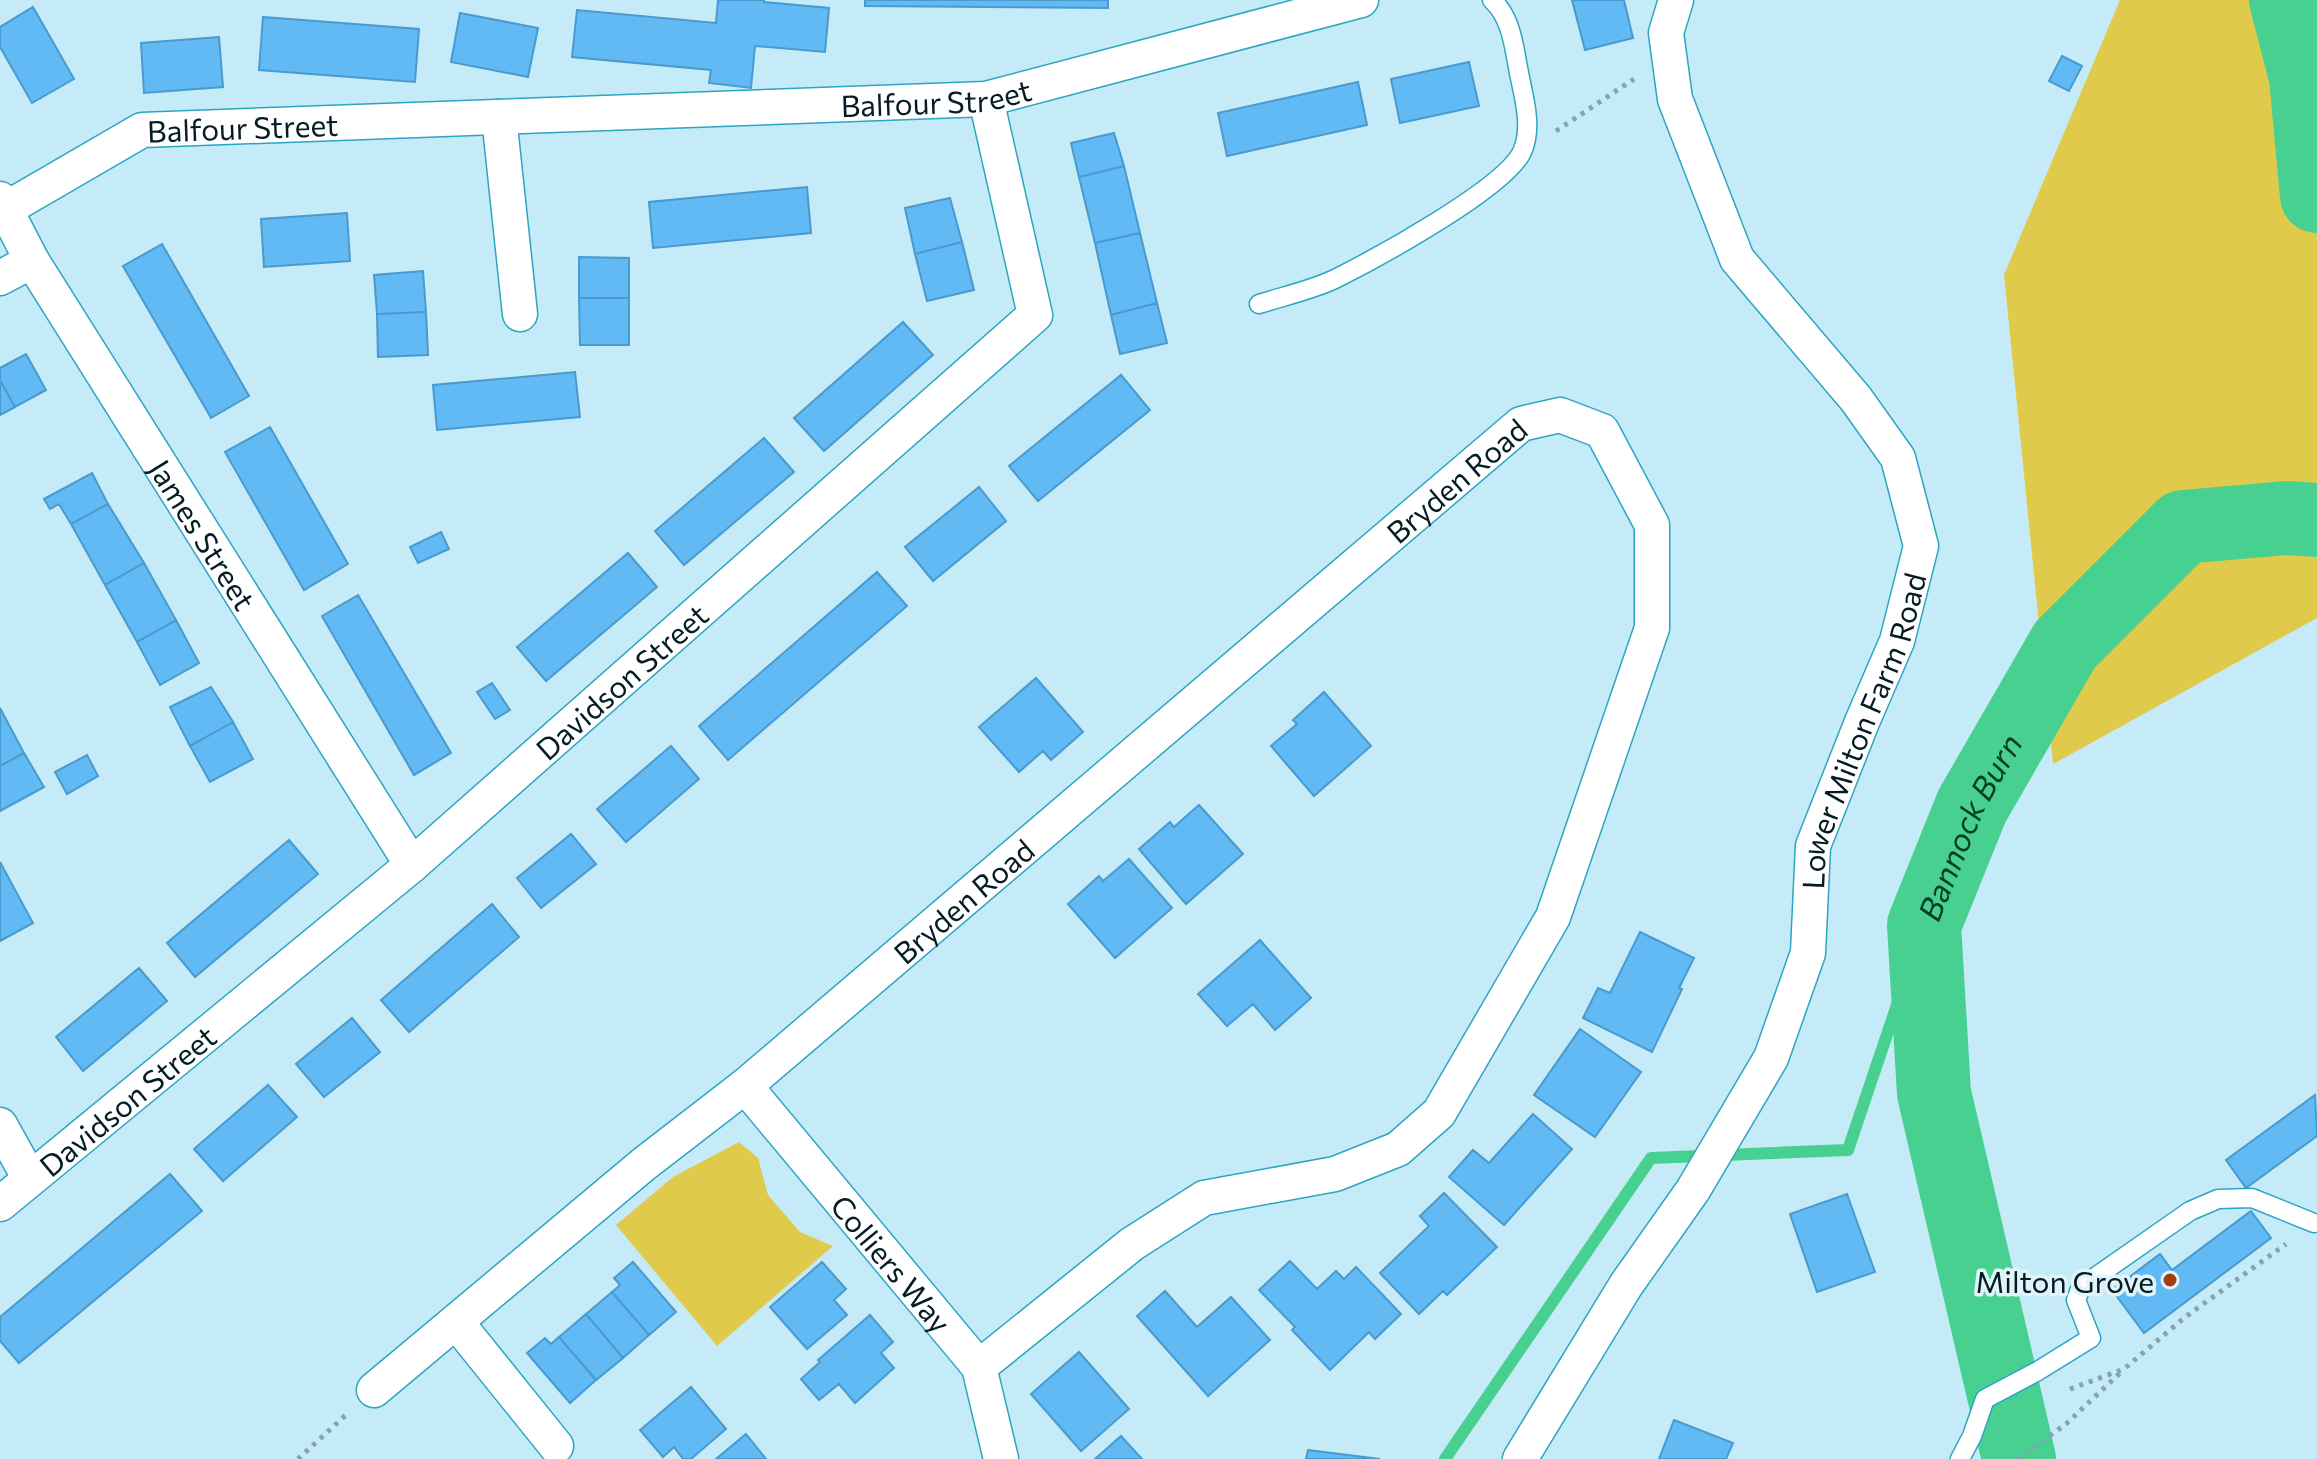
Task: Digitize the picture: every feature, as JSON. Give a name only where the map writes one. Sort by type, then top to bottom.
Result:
[{"type":"street","name":"Balfour Street","points":[[3,204],[142,130],[986,99],[1361,0]]},
{"type":"street","name":"Lower Milton Farm Road","points":[[1520,1459],[1626,1285],[1697,1182],[1771,1058],[1808,953],[1813,846],[1897,641],[1921,546],[1898,458],[1856,399],[1737,259],[1675,99],[1666,33],[1676,0]]},
{"type":"street","name":"Davidson Street","points":[[0,1204],[412,865],[1035,315],[986,99]]},
{"type":"street","points":[[499,117],[520,314]]},
{"type":"street","name":"James Street","points":[[3,204],[32,261],[412,865]]},
{"type":"street","points":[[0,278],[32,261]]},
{"type":"street","name":"Bryden Road","points":[[374,1390],[644,1164],[745,1086],[1521,424],[1560,415],[1602,431],[1652,525],[1652,628],[1553,917],[1439,1113],[1398,1149],[1335,1174],[1204,1198],[1132,1244],[979,1367]]},
{"type":"street","name":"Colliers Way","points":[[745,1086],[979,1367],[1001,1459]]},
{"type":"street","name":"Davidson Street","points":[[0,1125],[30,1179]]},
{"type":"street","points":[[457,1323],[556,1446]]},
{"type":"lane","points":[[1259,304],[1333,280],[1384,253],[1490,185],[1512,166],[1526,139],[1527,120],[1511,32],[1492,0]]},
{"type":"lane","points":[[1960,1459],[1985,1399],[2091,1338],[2076,1300],[2081,1287],[2190,1211],[2218,1199],[2252,1198],[2314,1223]]},
{"type":"path","points":[[1521,153],[1670,56]]},
{"type":"path","points":[[2017,1459],[2066,1424],[2184,1318],[2314,1223]]},
{"type":"path","points":[[2065,1391],[2124,1369]]},
{"type":"path","points":[[298,1459],[374,1390]]},
{"type":"shaded area","points":[[2120,0],[2317,0],[2317,618],[2053,764],[2004,275]]},
{"type":"shaded area","points":[[739,1142],[758,1158],[768,1195],[800,1232],[833,1246],[717,1346],[616,1225],[673,1177]]},
{"type":"building","points":[[718,0],[764,0],[829,8],[825,52],[755,46],[751,88],[709,83],[711,70],[572,57],[577,10],[716,23]]},
{"type":"building","points":[[865,0],[1108,0],[1108,8],[865,6]]},
{"type":"building","points":[[1572,0],[1624,0],[1633,38],[1585,50]]},
{"type":"building","points":[[33,7],[74,79],[32,103],[0,47],[0,27]]},
{"type":"building","points":[[460,13],[538,28],[528,77],[451,62]]},
{"type":"building","points":[[263,17],[419,29],[415,82],[259,70]]},
{"type":"building","points":[[219,37],[223,87],[144,93],[141,43]]},
{"type":"building","points":[[2062,56],[2082,66],[2069,91],[2049,81]]},
{"type":"building","points":[[1469,62],[1479,106],[1400,123],[1391,79]]},
{"type":"building","points":[[1358,82],[1367,125],[1227,156],[1218,113]]},
{"type":"building","points":[[1114,133],[1124,166],[1079,177],[1071,143]]},
{"type":"building","points":[[1124,166],[1140,233],[1095,243],[1079,177]]},
{"type":"building","points":[[807,187],[811,233],[653,248],[649,202]]},
{"type":"building","points":[[950,198],[962,242],[915,254],[905,208]]},
{"type":"building","points":[[347,213],[350,261],[264,267],[261,219]]},
{"type":"building","points":[[1140,233],[1157,303],[1111,315],[1095,243]]},
{"type":"building","points":[[962,242],[974,290],[927,301],[915,254]]},
{"type":"building","points":[[162,244],[249,396],[211,418],[123,266]]},
{"type":"building","points":[[579,257],[629,258],[629,298],[579,298]]},
{"type":"building","points":[[423,271],[426,312],[377,314],[374,275]]},
{"type":"building","points":[[579,298],[629,298],[629,345],[580,345]]},
{"type":"building","points":[[1157,303],[1167,343],[1120,354],[1111,315]]},
{"type":"building","points":[[426,312],[428,355],[378,357],[377,314]]},
{"type":"building","points":[[903,322],[933,355],[824,451],[794,418]]},
{"type":"building","points":[[26,354],[46,390],[15,407],[0,380],[0,368]]},
{"type":"building","points":[[575,372],[580,417],[437,430],[433,385]]},
{"type":"building","points":[[1121,375],[1150,410],[1038,501],[1009,466]]},
{"type":"building","points":[[0,380],[15,407],[0,415]]},
{"type":"building","points":[[270,427],[348,564],[304,590],[225,452]]},
{"type":"building","points":[[764,438],[794,472],[684,565],[655,531]]},
{"type":"building","points":[[92,473],[108,504],[71,524],[59,504],[50,509],[44,499]]},
{"type":"building","points":[[979,487],[1006,521],[933,581],[905,547]]},
{"type":"building","points":[[108,504],[144,563],[105,585],[71,524]]},
{"type":"building","points":[[441,532],[449,549],[418,563],[410,547]]},
{"type":"building","points":[[628,553],[657,587],[546,681],[517,647]]},
{"type":"building","points":[[144,563],[176,620],[137,642],[105,585]]},
{"type":"building","points":[[877,572],[907,606],[728,760],[699,726]]},
{"type":"building","points":[[358,595],[451,753],[414,775],[322,616]]},
{"type":"building","points":[[176,620],[199,663],[160,685],[137,642]]},
{"type":"building","points":[[1036,678],[1083,732],[1051,760],[1043,751],[1019,772],[979,727]]},
{"type":"building","points":[[492,683],[510,710],[495,719],[477,692]]},
{"type":"building","points":[[211,687],[233,722],[190,746],[170,707]]},
{"type":"building","points":[[1324,692],[1371,746],[1314,796],[1271,746],[1297,724],[1293,720]]},
{"type":"building","points":[[0,708],[24,753],[0,766]]},
{"type":"building","points":[[233,722],[253,759],[210,782],[190,746]]},
{"type":"building","points":[[671,746],[699,779],[626,842],[597,809]]},
{"type":"building","points":[[24,753],[44,787],[0,811],[0,766]]},
{"type":"building","points":[[87,755],[98,776],[67,794],[55,772]]},
{"type":"building","points":[[1199,805],[1243,854],[1186,904],[1139,849],[1170,822],[1174,827]]},
{"type":"building","points":[[571,834],[596,864],[541,908],[517,878]]},
{"type":"building","points":[[289,840],[318,874],[195,977],[167,943]]},
{"type":"building","points":[[1129,859],[1172,908],[1115,958],[1068,904],[1099,876],[1103,881]]},
{"type":"building","points":[[0,862],[33,923],[0,941]]},
{"type":"building","points":[[492,904],[519,937],[409,1032],[381,1000]]},
{"type":"building","points":[[1640,932],[1694,958],[1652,1052],[1583,1018],[1598,988],[1610,993]]},
{"type":"building","points":[[1260,940],[1311,998],[1275,1030],[1253,1004],[1227,1026],[1198,994]]},
{"type":"building","points":[[139,968],[167,1001],[83,1071],[56,1037]]},
{"type":"building","points":[[352,1018],[380,1052],[324,1097],[296,1064]]},
{"type":"building","points":[[1580,1029],[1641,1072],[1595,1137],[1534,1095]]},
{"type":"building","points":[[268,1085],[297,1117],[223,1181],[194,1149]]},
{"type":"building","points":[[2315,1095],[2317,1136],[2246,1188],[2226,1160]]},
{"type":"building","points":[[1533,1114],[1572,1149],[1504,1225],[1449,1177],[1473,1150],[1489,1163]]},
{"type":"building","points":[[170,1174],[202,1211],[19,1363],[0,1341],[0,1317]]},
{"type":"building","points":[[1444,1193],[1497,1247],[1447,1295],[1443,1291],[1419,1314],[1380,1273],[1429,1226],[1420,1216]]},
{"type":"building","points":[[1847,1194],[1875,1272],[1817,1292],[1790,1214]]},
{"type":"building","name":"Milton Grove","points":[[2251,1211],[2271,1238],[2144,1333],[2112,1290],[2160,1254],[2172,1270]]},
{"type":"building","points":[[1290,1261],[1317,1289],[1336,1271],[1344,1279],[1356,1267],[1401,1314],[1375,1339],[1369,1332],[1330,1370],[1259,1290]]},
{"type":"building","points":[[633,1262],[676,1312],[649,1335],[612,1292],[620,1285],[614,1278]]},
{"type":"building","points":[[822,1262],[846,1289],[834,1300],[847,1315],[807,1349],[770,1307]]},
{"type":"building","points":[[1165,1291],[1197,1327],[1231,1297],[1270,1340],[1208,1396],[1137,1316]]},
{"type":"building","points":[[612,1292],[649,1335],[623,1358],[586,1314]]},
{"type":"building","points":[[586,1314],[623,1358],[596,1380],[559,1337]]},
{"type":"building","points":[[870,1315],[893,1342],[881,1353],[894,1368],[855,1403],[839,1384],[819,1400],[801,1379]]},
{"type":"building","points":[[559,1337],[596,1380],[570,1403],[527,1353],[545,1338],[551,1344]]},
{"type":"building","points":[[1079,1352],[1129,1409],[1081,1451],[1031,1394]]},
{"type":"building","points":[[691,1387],[726,1429],[691,1459],[683,1459],[674,1447],[663,1457],[640,1430]]},
{"type":"building","points":[[1674,1420],[1733,1443],[1726,1459],[1659,1459]]},
{"type":"building","points":[[746,1434],[766,1459],[716,1459]]},
{"type":"building","points":[[1121,1436],[1142,1459],[1095,1459]]},
{"type":"building","points":[[1308,1450],[1380,1459],[1306,1459]]},
{"type":"waterway","name":"Bannock Burn","points":[[2286,0],[2306,77],[2317,196]]},
{"type":"waterway","name":"Bannock Burn","points":[[2019,1459],[1934,1093],[1924,925],[1972,806],[2065,645],[2183,527],[2286,518],[2317,520]]},
{"type":"waterway","points":[[1445,1459],[1651,1158],[1848,1150],[1924,925]]},
{"type":"place","name":"Milton Grove","points":[[2170,1280]]}]
